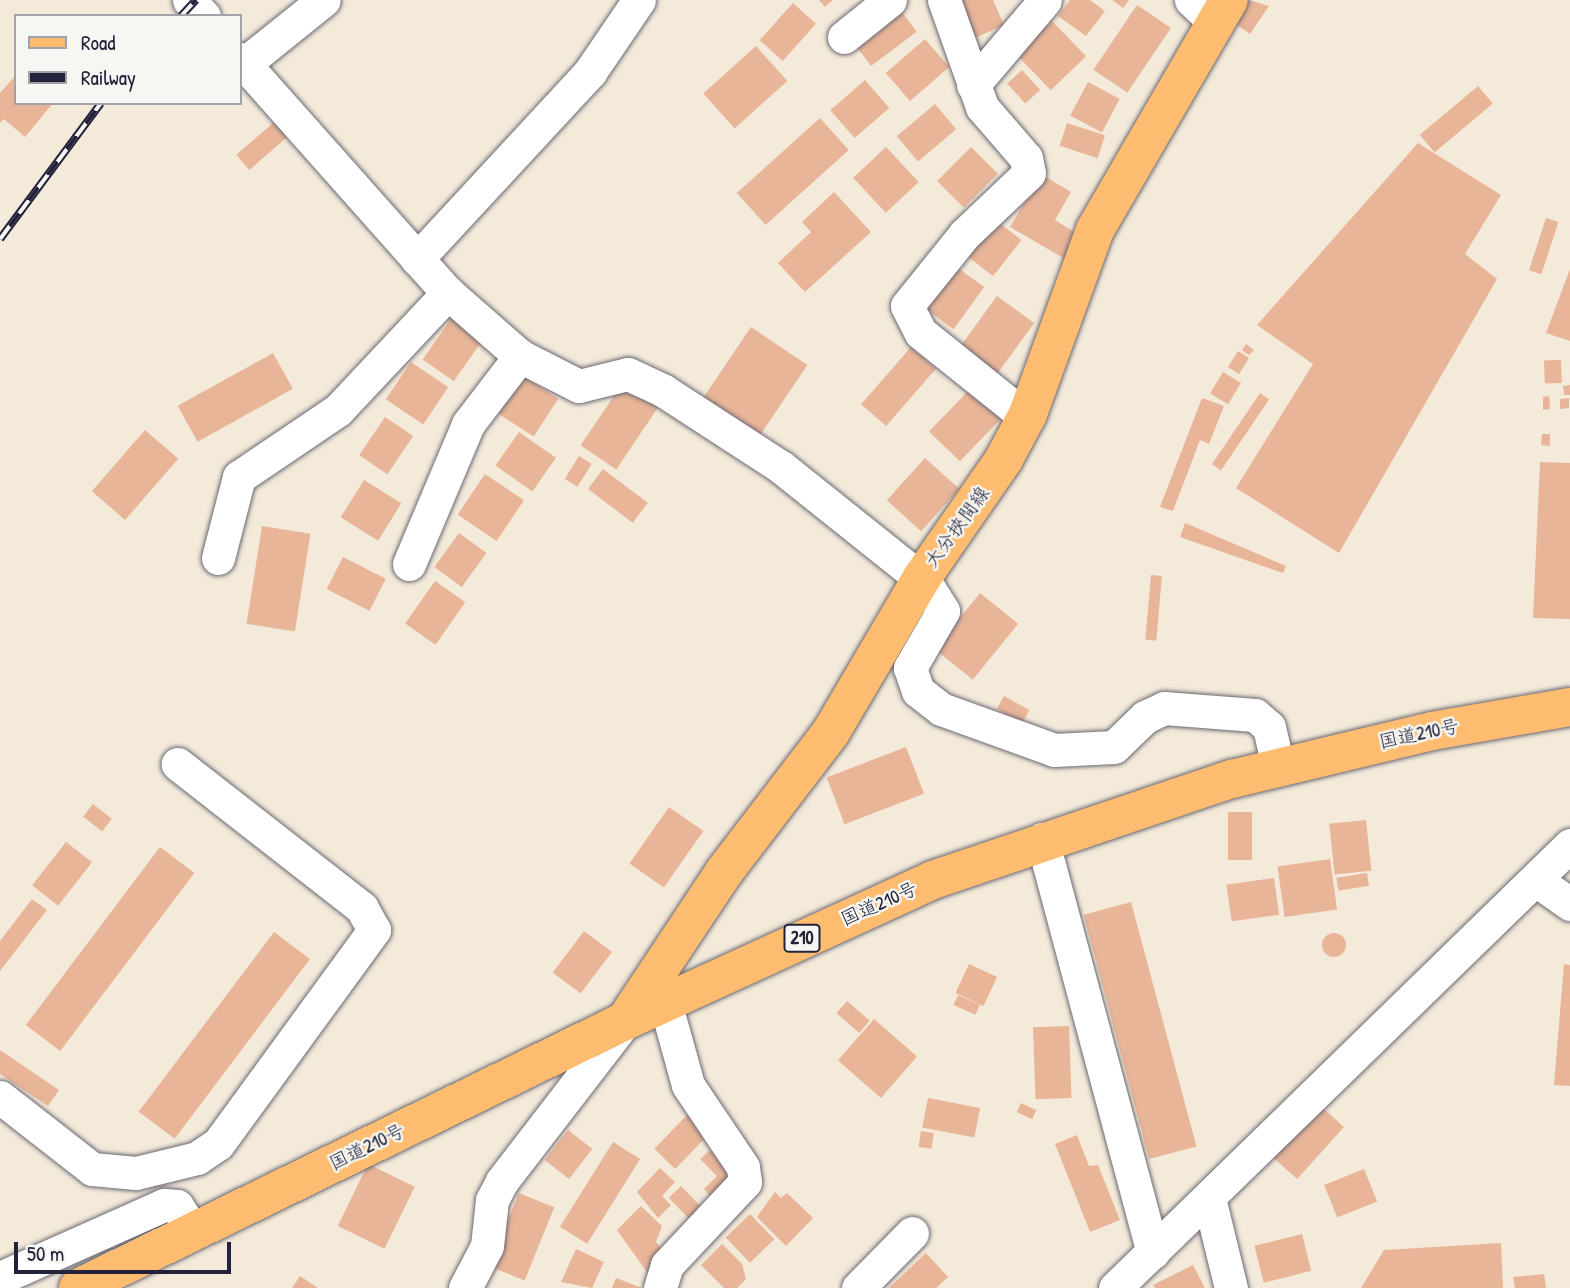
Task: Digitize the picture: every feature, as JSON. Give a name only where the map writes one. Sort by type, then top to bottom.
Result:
[{"type":"main road","name":"大分挾間線","points":[[625,1021],[724,872],[844,712],[920,579],[1027,417],[1095,230],[1212,8]]},
{"type":"main road","name":"国道210号","points":[[78,1288],[665,1002],[887,900],[1042,839],[1278,766],[1570,707]]},
{"type":"street","points":[[189,0],[202,14]]},
{"type":"street","points":[[324,0],[242,61],[448,293],[520,356],[579,386],[628,374],[664,391],[781,467],[920,579],[943,611],[910,668],[918,691],[941,709],[1054,750],[1107,750],[1164,708],[1255,715],[1269,727],[1278,766]]},
{"type":"street","points":[[417,259],[590,72],[639,0]]},
{"type":"street","points":[[844,37],[890,0]]},
{"type":"street","points":[[944,0],[982,107],[1026,158],[1029,173],[964,235],[907,306],[921,333],[1027,417]]},
{"type":"street","points":[[973,85],[1045,0]]},
{"type":"street","points":[[218,558],[239,477],[338,410],[448,293]]},
{"type":"street","points":[[408,564],[468,425],[520,356]]},
{"type":"street","points":[[0,1097],[92,1169],[136,1173],[197,1158],[218,1144],[374,930],[362,908],[178,764]]},
{"type":"street","points":[[1042,839],[1153,1252]]},
{"type":"street","points":[[1115,1288],[1570,845]]},
{"type":"street","points":[[1536,880],[1570,904]]},
{"type":"street","points":[[660,1288],[667,1265],[745,1182],[737,1156],[688,1085],[665,1002]]},
{"type":"street","points":[[465,1288],[487,1246],[492,1200],[502,1181],[625,1021]]},
{"type":"street","points":[[1209,1198],[1231,1288]]},
{"type":"street","points":[[0,1278],[164,1205],[177,1206],[194,1232]]},
{"type":"street","points":[[858,1288],[912,1233]]},
{"type":"building","points":[[819,0],[833,0],[825,7]]},
{"type":"building","points":[[958,0],[993,0],[1004,25],[975,38]]},
{"type":"building","points":[[1070,0],[1090,0],[1105,11],[1086,36],[1058,16]]},
{"type":"building","points":[[1112,0],[1129,0],[1123,8]]},
{"type":"building","points":[[1249,0],[1269,6],[1250,34],[1233,22]]},
{"type":"building","points":[[793,3],[816,24],[783,61],[760,40]]},
{"type":"building","points":[[895,3],[917,32],[871,66],[849,37]]},
{"type":"building","points":[[1137,5],[1171,28],[1127,93],[1093,70]]},
{"type":"building","points":[[1052,21],[1086,56],[1051,90],[1017,55]]},
{"type":"building","points":[[925,39],[949,67],[910,101],[886,73]]},
{"type":"building","points":[[756,46],[787,81],[735,128],[703,94]]},
{"type":"building","points":[[1022,70],[1040,90],[1025,103],[1007,83]]},
{"type":"building","points":[[14,77],[14,105],[51,105],[25,137],[4,119],[0,123],[0,93]]},
{"type":"building","points":[[865,80],[889,108],[855,138],[830,110]]},
{"type":"building","points":[[1088,82],[1120,99],[1102,132],[1070,116]]},
{"type":"building","points":[[1478,86],[1493,104],[1435,152],[1420,135]]},
{"type":"building","points":[[935,104],[956,129],[918,161],[897,136]]},
{"type":"building","points":[[820,118],[849,150],[766,225],[737,193]]},
{"type":"building","points":[[274,122],[287,137],[249,170],[236,155]]},
{"type":"building","points":[[1067,123],[1105,135],[1098,158],[1060,146]]},
{"type":"building","points":[[1418,143],[1501,195],[1465,254],[1497,279],[1339,553],[1236,488],[1313,364],[1257,325]]},
{"type":"building","points":[[886,147],[919,182],[886,213],[853,178]]},
{"type":"building","points":[[971,147],[998,174],[964,208],[937,181]]},
{"type":"building","points":[[1041,174],[1071,192],[1055,220],[1079,235],[1065,259],[1010,227]]},
{"type":"building","points":[[834,192],[871,232],[805,292],[778,263],[811,232],[802,222]]},
{"type":"building","points":[[1546,218],[1558,222],[1541,274],[1529,270]]},
{"type":"building","points":[[997,221],[1021,240],[993,276],[969,257]]},
{"type":"building","points":[[951,263],[984,287],[954,329],[920,305]]},
{"type":"building","points":[[1570,269],[1570,341],[1546,333]]},
{"type":"building","points":[[997,296],[1034,323],[996,376],[959,349]]},
{"type":"building","points":[[453,316],[484,338],[454,381],[423,359]]},
{"type":"building","points":[[751,327],[807,365],[760,435],[703,397]]},
{"type":"building","points":[[1246,344],[1254,350],[1249,355],[1242,350]]},
{"type":"building","points":[[911,347],[936,369],[886,426],[861,404]]},
{"type":"building","points":[[1238,351],[1249,358],[1239,374],[1228,367]]},
{"type":"building","points":[[273,353],[293,389],[198,442],[178,406]]},
{"type":"building","points":[[1561,360],[1562,383],[1545,384],[1544,361]]},
{"type":"building","points":[[411,362],[448,387],[423,424],[386,399]]},
{"type":"building","points":[[1223,372],[1241,383],[1228,404],[1210,393]]},
{"type":"building","points":[[523,376],[558,399],[534,437],[498,414]]},
{"type":"building","points":[[622,384],[658,408],[616,469],[581,445]]},
{"type":"building","points":[[1570,385],[1570,395],[1564,395],[1563,386]]},
{"type":"building","points":[[970,389],[1001,419],[960,461],[929,431]]},
{"type":"building","points":[[1260,393],[1269,399],[1221,470],[1212,464]]},
{"type":"building","points":[[1549,396],[1550,409],[1543,410],[1543,397]]},
{"type":"building","points":[[1202,398],[1224,406],[1209,444],[1200,440],[1173,511],[1160,507]]},
{"type":"building","points":[[1569,398],[1569,408],[1560,409],[1560,399]]},
{"type":"building","points":[[385,417],[413,436],[387,474],[359,455]]},
{"type":"building","points":[[145,430],[178,459],[125,520],[92,491]]},
{"type":"building","points":[[519,432],[556,458],[532,491],[495,466]]},
{"type":"building","points":[[1542,434],[1550,434],[1550,446],[1541,445]]},
{"type":"building","points":[[579,456],[592,464],[577,487],[565,479]]},
{"type":"building","points":[[925,458],[959,489],[921,531],[887,500]]},
{"type":"building","points":[[1540,462],[1570,463],[1570,619],[1533,618]]},
{"type":"building","points":[[603,469],[648,503],[633,523],[588,489]]},
{"type":"building","points":[[485,474],[524,500],[497,541],[458,515]]},
{"type":"building","points":[[364,480],[401,503],[378,541],[341,517]]},
{"type":"building","points":[[1185,523],[1286,566],[1283,573],[1180,537]]},
{"type":"building","points":[[262,526],[310,534],[295,631],[247,624]]},
{"type":"building","points":[[459,533],[487,553],[462,587],[434,567]]},
{"type":"building","points":[[343,557],[386,579],[369,611],[327,589]]},
{"type":"building","points":[[1151,575],[1162,576],[1156,641],[1145,640]]},
{"type":"building","points":[[435,581],[465,602],[435,645],[405,624]]},
{"type":"building","points":[[980,593],[1018,624],[973,680],[935,649]]},
{"type":"building","points":[[1004,696],[1029,710],[1022,723],[997,709]]},
{"type":"building","points":[[906,747],[924,794],[845,824],[827,777]]},
{"type":"building","points":[[93,804],[112,819],[102,831],[83,817]]},
{"type":"building","points":[[669,807],[703,831],[664,888],[629,864]]},
{"type":"building","points":[[1228,812],[1252,812],[1252,860],[1228,860]]},
{"type":"building","points":[[1366,820],[1371,871],[1335,875],[1329,824]]},
{"type":"building","points":[[66,842],[92,862],[58,906],[32,885]]},
{"type":"building","points":[[160,847],[194,873],[60,1051],[26,1025]]},
{"type":"building","points":[[1330,859],[1337,910],[1285,917],[1278,866]]},
{"type":"building","points":[[1367,873],[1369,886],[1338,891],[1336,878]]},
{"type":"building","points":[[1274,878],[1279,915],[1232,921],[1226,885]]},
{"type":"building","points":[[32,899],[47,910],[0,971],[0,941]]},
{"type":"building","points":[[1131,902],[1196,1146],[1149,1159],[1084,915]]},
{"type":"building","points":[[584,931],[612,952],[581,994],[553,973]]},
{"type":"building","points":[[274,932],[310,959],[175,1139],[139,1112]]},
{"type":"building","points":[[1334,933],[1343,936],[1346,945],[1343,954],[1334,957],[1325,954],[1322,945],[1325,936]]},
{"type":"building","points":[[969,964],[997,977],[984,1006],[955,993]]},
{"type":"building","points":[[1564,964],[1570,965],[1570,1086],[1554,1085]]},
{"type":"building","points":[[958,995],[980,1005],[975,1015],[954,1005]]},
{"type":"building","points":[[847,1001],[870,1021],[859,1033],[837,1013]]},
{"type":"building","points":[[874,1019],[917,1056],[881,1098],[838,1061]]},
{"type":"building","points":[[1069,1026],[1072,1098],[1036,1099],[1033,1027]]},
{"type":"building","points":[[0,1050],[59,1090],[48,1106],[0,1074]]},
{"type":"building","points":[[928,1098],[980,1108],[974,1138],[922,1127]]},
{"type":"building","points":[[1315,1101],[1344,1127],[1297,1179],[1268,1153]]},
{"type":"building","points":[[1021,1103],[1036,1110],[1032,1119],[1017,1112]]},
{"type":"building","points":[[687,1115],[708,1135],[675,1169],[654,1149]]},
{"type":"building","points":[[568,1130],[592,1149],[569,1179],[545,1160]]},
{"type":"building","points":[[921,1131],[934,1133],[931,1149],[918,1147]]},
{"type":"building","points":[[1077,1135],[1089,1166],[1098,1165],[1120,1220],[1090,1232],[1055,1144]]},
{"type":"building","points":[[613,1142],[640,1159],[587,1244],[560,1227]]},
{"type":"building","points":[[710,1150],[735,1178],[713,1199],[704,1189],[717,1176],[700,1159]]},
{"type":"building","points":[[368,1164],[415,1187],[384,1249],[338,1226]]},
{"type":"building","points":[[660,1168],[675,1182],[662,1196],[671,1205],[658,1218],[637,1192]]},
{"type":"building","points":[[1364,1169],[1377,1201],[1337,1218],[1324,1185]]},
{"type":"building","points":[[681,1186],[702,1208],[690,1219],[669,1198]]},
{"type":"building","points":[[775,1192],[781,1198],[787,1193],[813,1218],[786,1246],[757,1217]]},
{"type":"building","points":[[519,1193],[554,1207],[525,1280],[489,1266]]},
{"type":"building","points":[[641,1206],[662,1226],[656,1242],[669,1256],[649,1275],[617,1230]]},
{"type":"building","points":[[750,1214],[774,1239],[750,1263],[726,1238]]},
{"type":"building","points":[[1302,1234],[1311,1271],[1264,1283],[1254,1246]]},
{"type":"building","points":[[1501,1243],[1503,1288],[1361,1288],[1384,1250]]},
{"type":"building","points":[[722,1244],[742,1264],[746,1279],[737,1288],[724,1288],[701,1265]]},
{"type":"building","points":[[576,1249],[604,1262],[592,1288],[561,1282]]},
{"type":"building","points":[[926,1253],[948,1277],[936,1288],[889,1288]]},
{"type":"building","points":[[1193,1265],[1205,1288],[1155,1288],[1153,1285]]},
{"type":"building","points":[[1544,1274],[1546,1288],[1515,1288],[1513,1277]]},
{"type":"building","points":[[300,1276],[318,1288],[292,1288]]},
{"type":"building","points":[[616,1278],[642,1288],[612,1288]]},
{"type":"railway","points":[[183,14],[196,0]]},
{"type":"railway","points":[[0,239],[100,105]]}]
